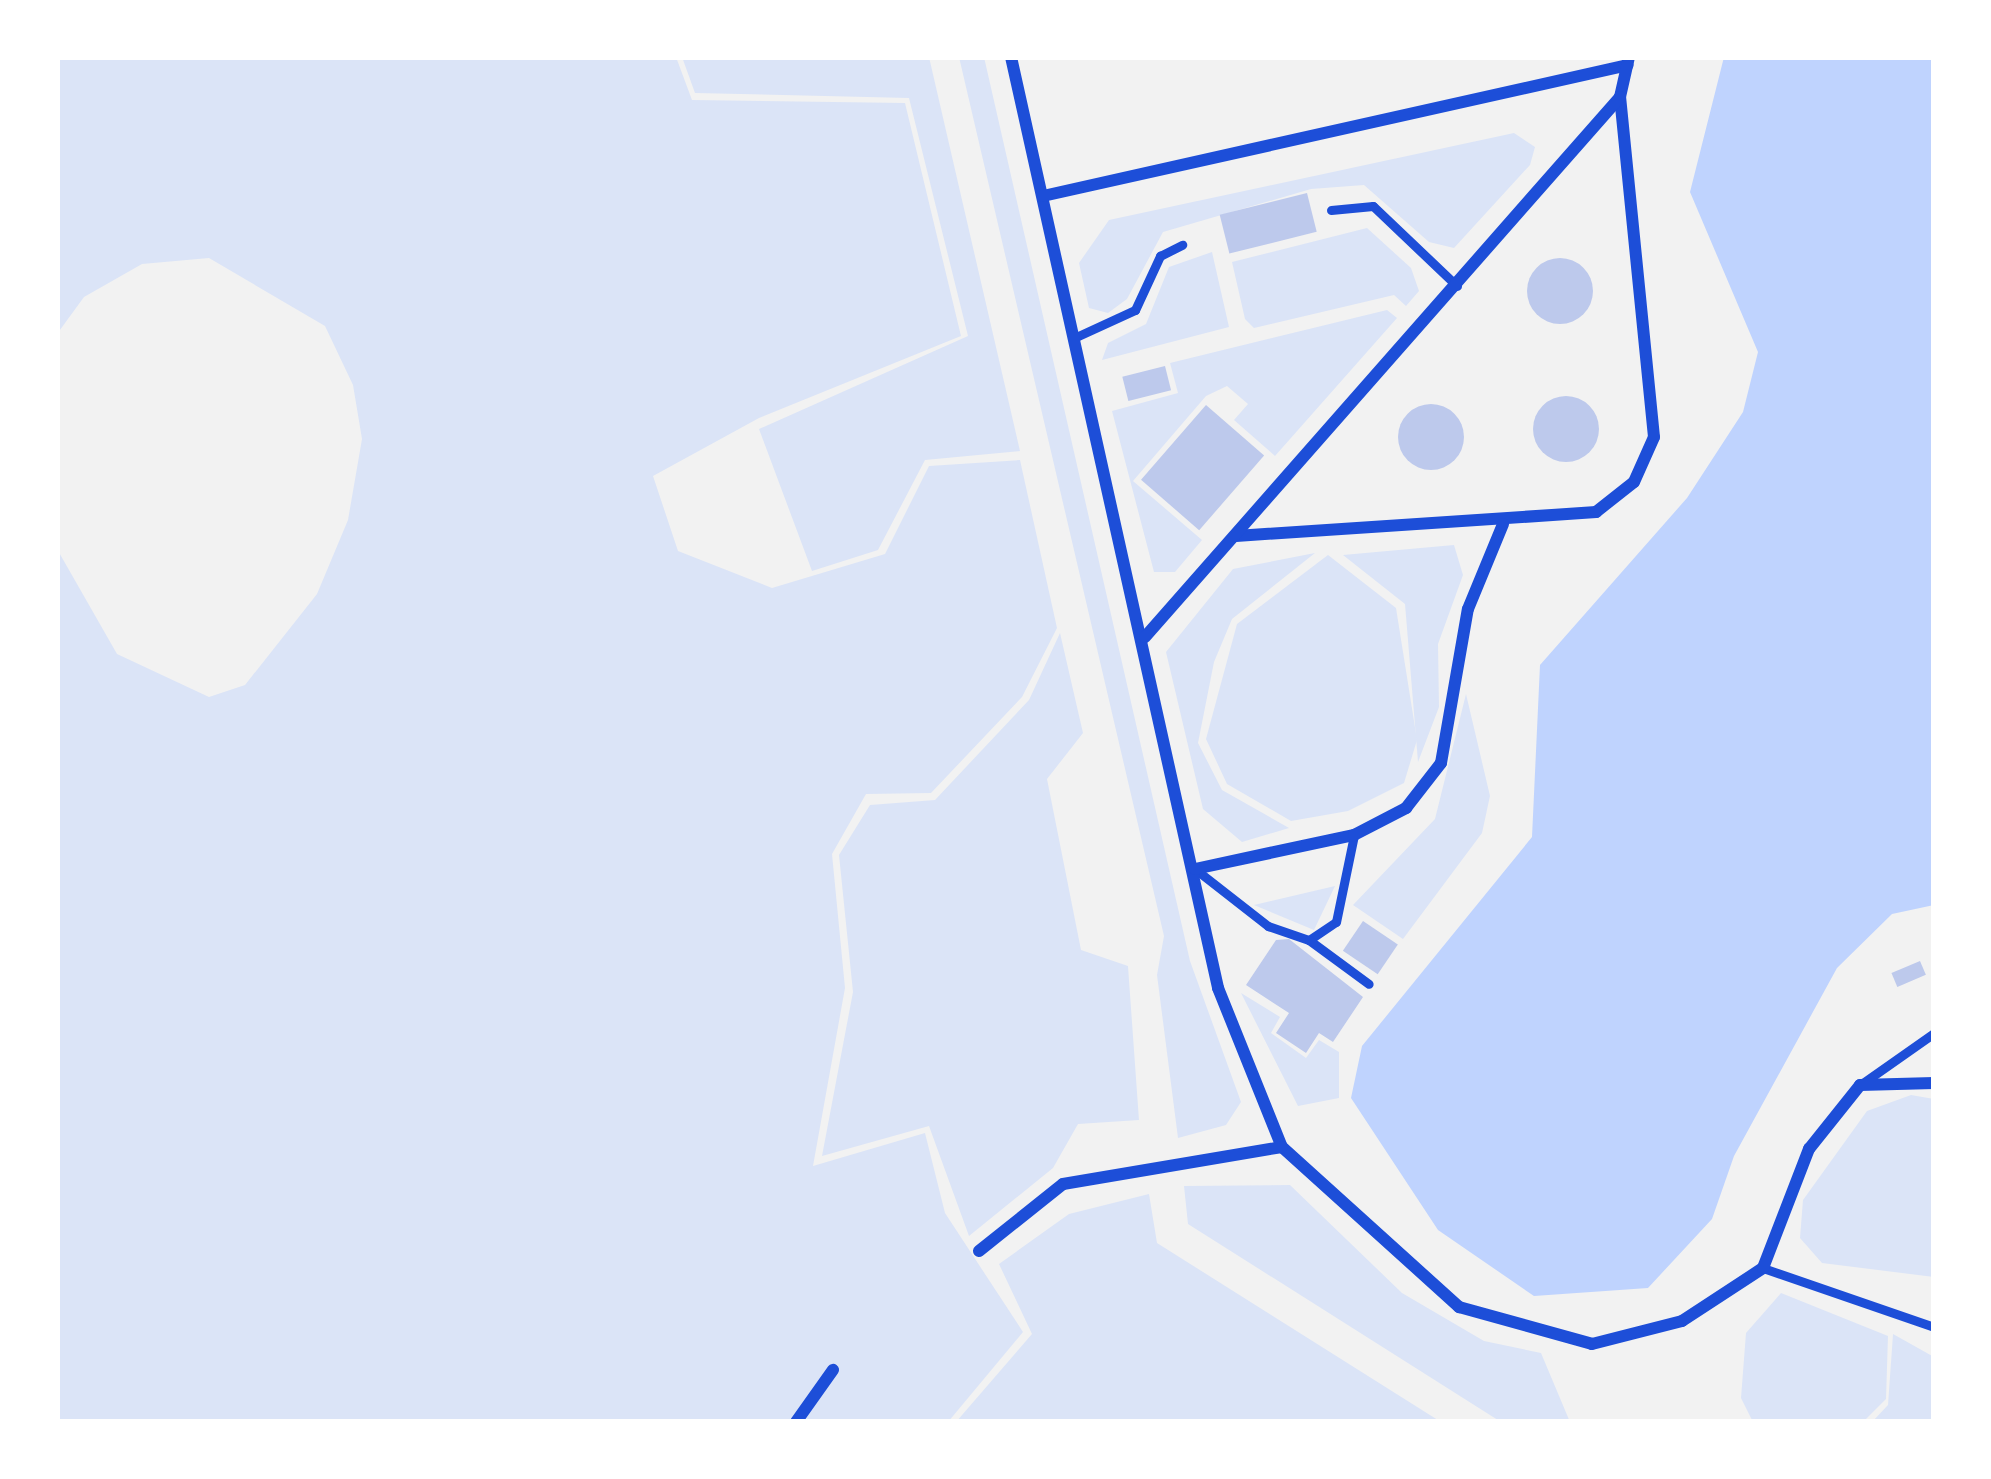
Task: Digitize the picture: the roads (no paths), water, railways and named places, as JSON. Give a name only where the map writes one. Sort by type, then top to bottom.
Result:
[{"type":"street","points":[[1011,57],[1145,637],[1218,988],[1282,1148],[1459,1307],[1540,1336],[1592,1344],[1682,1321],[1762,1268],[1809,1149],[1860,1085],[1934,1083]]},
{"type":"street","points":[[1043,196],[1628,61],[1620,97],[1654,437],[1634,482],[1596,512],[1503,524],[1236,536]]},
{"type":"street","points":[[1145,637],[1620,97]]},
{"type":"street","points":[[1195,869],[1354,835],[1406,808],[1441,764],[1468,609],[1503,524]]},
{"type":"street","points":[[979,1251],[1063,1184],[1282,1148]]},
{"type":"street","points":[[796,1422],[833,1370]]},
{"type":"lane","points":[[1331,210],[1373,206],[1457,286]]},
{"type":"lane","points":[[1076,337],[1135,310],[1160,256],[1182,244]]},
{"type":"lane","points":[[1309,940],[1336,922],[1354,835]]},
{"type":"lane","points":[[1195,869],[1268,926],[1309,940],[1369,984]]},
{"type":"lane","points":[[1860,1085],[1934,1033]]},
{"type":"lane","points":[[1762,1268],[1934,1327]]},
{"type":"water","points":[[1724,57],[1934,57],[1934,905],[1892,914],[1837,968],[1734,1156],[1712,1219],[1648,1288],[1534,1296],[1438,1230],[1351,1098],[1362,1046],[1532,837],[1540,665],[1687,498],[1743,412],[1758,352],[1690,192]]}]
